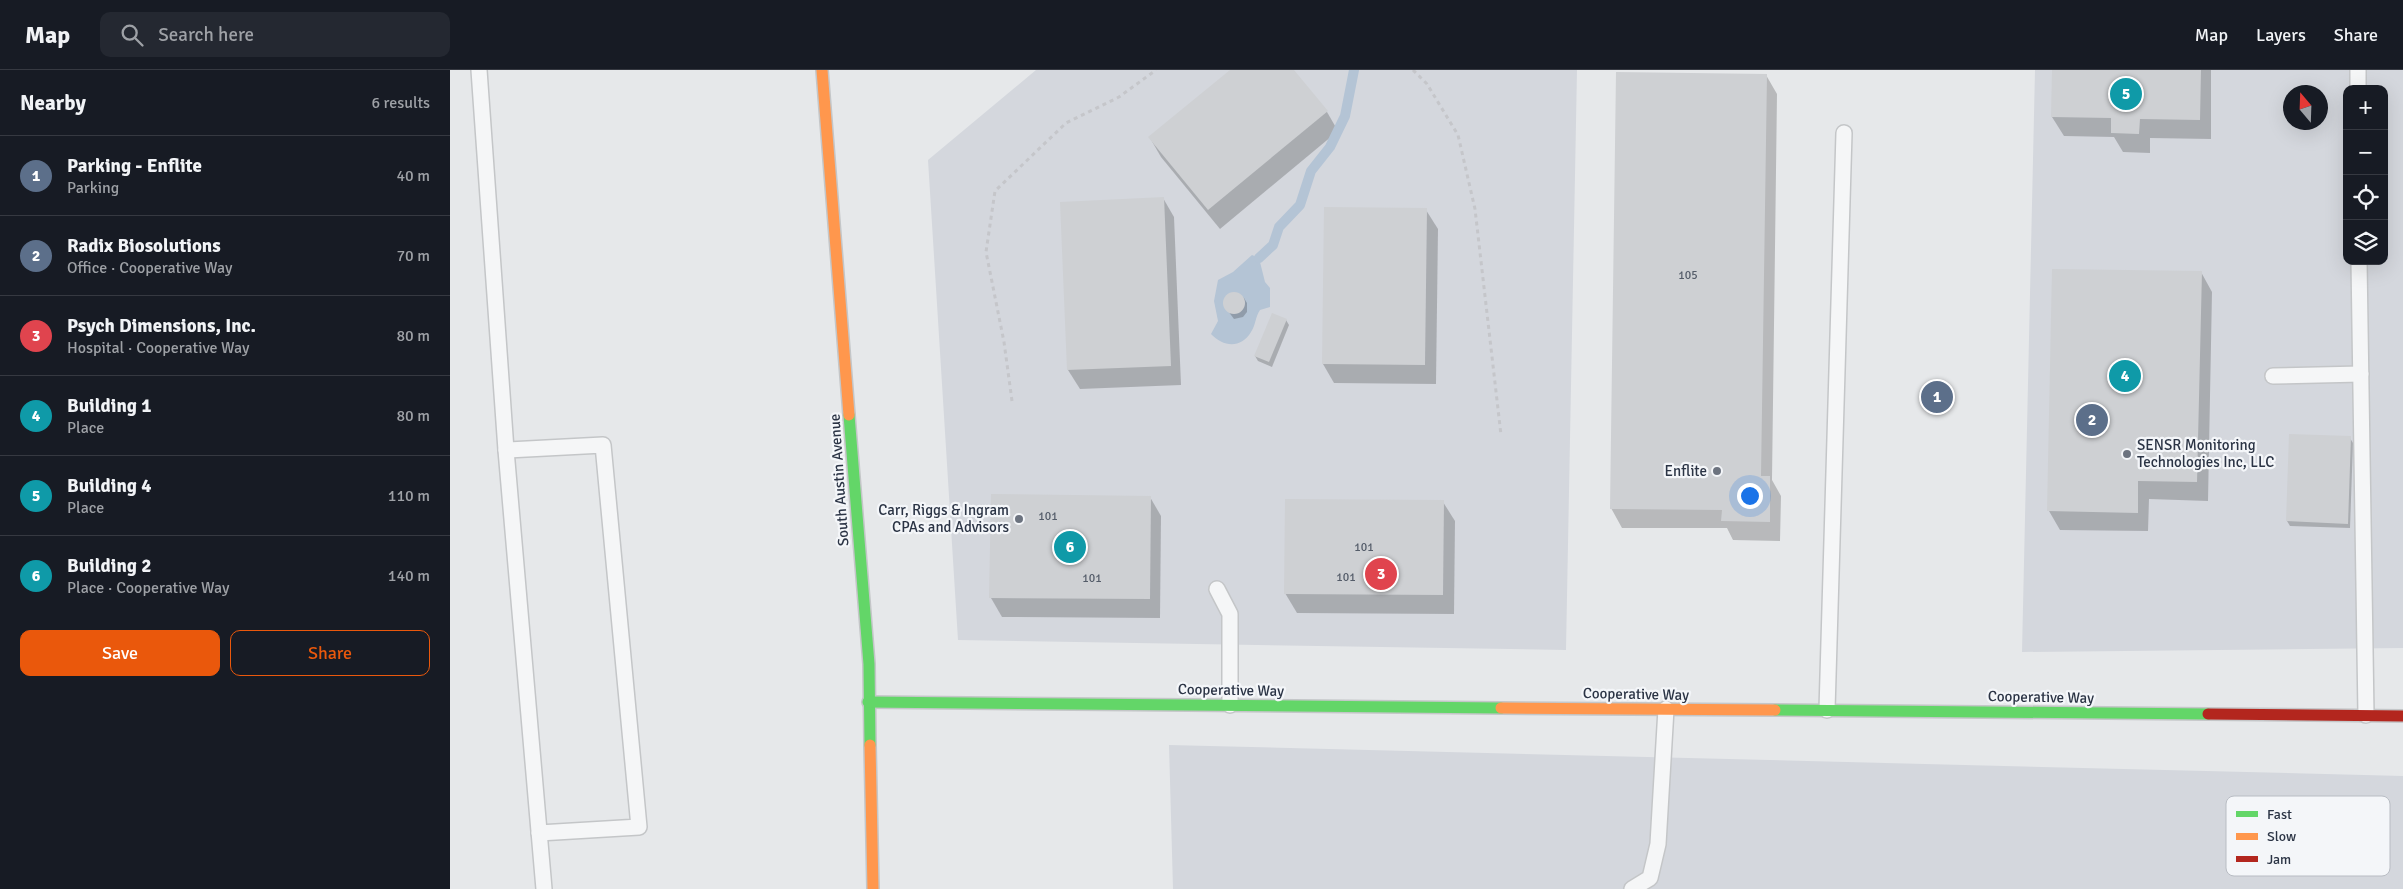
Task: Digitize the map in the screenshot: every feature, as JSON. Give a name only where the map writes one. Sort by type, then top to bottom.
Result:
[{"type":"street","name":"South Austin Avenue","points":[[822,70],[869,664],[868,702],[873,889]]},
{"type":"street","name":"Cooperative Way","points":[[868,702],[2403,716]]},
{"type":"lane","points":[[479,70],[506,450],[544,889]]},
{"type":"lane","points":[[2358,70],[2358,85]]},
{"type":"lane","points":[[1827,710],[1844,133]]},
{"type":"lane","points":[[2359,265],[2366,715]]},
{"type":"lane","points":[[2273,376],[2361,374]]},
{"type":"lane","points":[[506,450],[603,445],[640,826],[539,833]]},
{"type":"lane","points":[[1217,589],[1230,614],[1230,705]]},
{"type":"lane","points":[[1632,889],[1650,878],[1658,844],[1666,709]]},
{"type":"path","points":[[1012,401],[1004,342],[986,252],[995,190],[1066,123],[1119,97],[1156,70]]},
{"type":"path","points":[[1413,70],[1427,84],[1458,135],[1475,209],[1501,436]]},
{"type":"shaded area","points":[[1036,70],[1577,70],[1566,650],[958,640],[928,160]]},
{"type":"shaded area","points":[[2035,70],[2403,70],[2403,648],[2022,652]]},
{"type":"shaded area","points":[[1169,745],[2403,776],[2403,889],[1173,889]]},
{"type":"water","points":[[1252,255],[1259,258],[1265,282],[1270,288],[1270,307],[1260,310],[1253,329],[1247,338],[1237,344],[1226,344],[1211,334],[1218,321],[1214,301],[1218,280],[1233,272]]},
{"type":"building","points":[[1230,70],[1294,70],[1328,111],[1208,210],[1148,137]]},
{"type":"building","points":[[2052,70],[2201,70],[2200,120],[2140,119],[2139,134],[2111,133],[2111,118],[2051,117]]},
{"type":"building","points":[[1616,72],[1767,74],[1761,476],[1770,476],[1770,522],[1721,521],[1722,510],[1610,509]]},
{"type":"building","points":[[1164,197],[1171,366],[1067,370],[1060,202]]},
{"type":"building","points":[[1324,207],[1427,208],[1425,365],[1322,364]]},
{"type":"building","points":[[2052,269],[2202,271],[2197,482],[2138,481],[2138,513],[2047,511]]},
{"type":"building","points":[[1234,292],[1242,295],[1245,303],[1242,311],[1234,314],[1226,311],[1223,303],[1226,295]]},
{"type":"building","points":[[1272,313],[1287,319],[1269,362],[1254,356]]},
{"type":"building","points":[[2289,434],[2351,436],[2348,524],[2286,521]]},
{"type":"building","points":[[991,494],[1151,496],[1150,599],[989,598]]},
{"type":"building","points":[[1285,499],[1444,500],[1443,595],[1284,594]]},
{"type":"waterway","points":[[1259,258],[1273,245],[1279,227],[1300,205],[1311,171],[1330,147],[1345,116],[1354,70]]},
{"type":"traffic: fast","points":[[849,415],[869,664],[870,745]]},
{"type":"traffic: fast","points":[[868,702],[1501,708]]},
{"type":"traffic: fast","points":[[1775,710],[2208,714]]},
{"type":"traffic: slow","points":[[822,70],[849,415]]},
{"type":"traffic: slow","points":[[1501,708],[1775,710]]},
{"type":"traffic: slow","points":[[870,745],[873,889]]},
{"type":"traffic: jam","points":[[2208,714],[2403,716]]},
{"type":"place","name":"Building 4","points":[[2126,94]]},
{"type":"place","name":"Building 1","points":[[2125,376]]},
{"type":"place","name":"Parking - Enflite","points":[[1937,397]]},
{"type":"place","name":"Radix Biosolutions","points":[[2092,420]]},
{"type":"place","name":"SENSR Monitoring Technologies Inc, LLC","points":[[2127,454]]},
{"type":"place","name":"Enflite","points":[[1717,471]]},
{"type":"place","name":"Carr, Riggs & Ingram CPAs and Advisors","points":[[1019,519]]},
{"type":"place","name":"Building 2","points":[[1070,547]]},
{"type":"place","name":"Psych Dimensions, Inc.","points":[[1381,574]]}]
